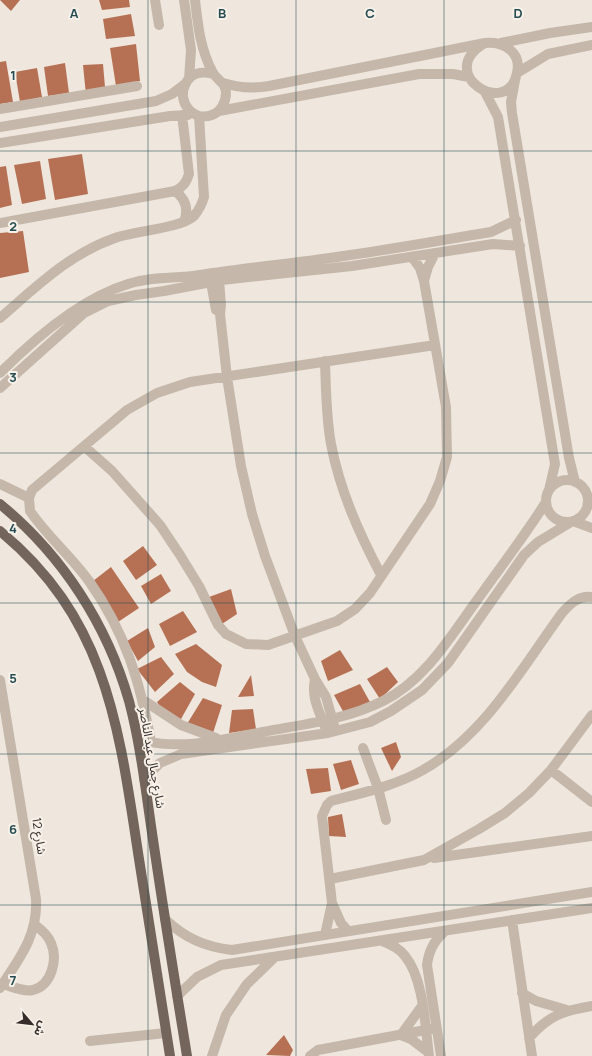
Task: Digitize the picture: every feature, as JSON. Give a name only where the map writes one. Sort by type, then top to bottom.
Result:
[{"type":"main road","name":"شارع جمال عبد الناصر","points":[[0,504],[23,524],[57,561],[78,589],[106,639],[123,680],[137,738],[144,779],[187,1056]]},
{"type":"main road","points":[[0,531],[34,562],[66,604],[86,637],[104,681],[123,753],[170,1056]]},
{"type":"street","points":[[155,0],[159,25]]},
{"type":"street","points":[[184,0],[191,50],[187,81],[182,93],[183,102],[188,110],[197,115]]},
{"type":"street","points":[[195,0],[202,47],[213,74],[223,83],[254,89],[485,43],[500,44],[550,33],[592,27]]},
{"type":"street","points":[[144,779],[160,763],[192,748],[222,740],[328,720],[383,701],[399,692],[426,668],[525,534],[546,502],[555,464],[498,117],[485,92],[473,83],[469,77],[468,67],[470,57],[476,48],[485,43]]},
{"type":"street","points":[[137,738],[151,742],[192,748],[332,732],[370,722],[407,702],[422,690],[448,663],[524,555],[538,542],[580,518],[586,511],[588,503],[587,495],[579,485],[569,458],[512,113],[511,102],[516,76],[516,58],[512,52],[500,44]]},
{"type":"street","points":[[485,92],[493,93],[502,91],[509,86],[516,76],[548,54],[592,45]]},
{"type":"street","points":[[0,127],[156,101],[172,94],[187,81],[200,73],[213,74]]},
{"type":"street","points":[[0,143],[182,115],[206,116],[219,111],[419,74],[453,74],[469,77]]},
{"type":"street","points":[[219,111],[225,102],[226,92],[223,83]]},
{"type":"street","points":[[0,109],[137,86]]},
{"type":"street","points":[[82,95],[85,113]]},
{"type":"street","points":[[0,223],[175,191],[182,188],[187,182],[189,174],[182,115]]},
{"type":"street","points":[[0,318],[50,274],[81,253],[98,244],[133,232],[184,222],[197,212],[204,197],[201,147],[197,115]]},
{"type":"street","points":[[186,149],[201,147]]},
{"type":"street","points":[[175,191],[180,195],[187,208],[184,222]]},
{"type":"street","points":[[0,388],[84,313],[108,302],[210,280],[479,234],[497,230],[516,220]]},
{"type":"street","points":[[479,234],[481,245]]},
{"type":"street","points":[[0,373],[15,358],[79,308],[104,293],[129,283],[151,279],[210,280],[352,266],[481,245],[493,244],[520,246]]},
{"type":"street","points":[[424,281],[428,266],[435,253]]},
{"type":"street","points":[[85,446],[117,476],[160,525],[199,586],[218,625],[226,634],[246,644],[257,646],[268,645],[337,621],[355,609],[370,593],[430,504],[440,481],[447,457],[446,407],[424,281],[420,268],[412,257]]},
{"type":"street","points":[[210,280],[215,307],[220,314],[227,377],[241,466],[250,508],[265,556],[296,636],[315,679],[326,697],[328,720],[332,732]]},
{"type":"street","points":[[151,742],[144,700],[128,652],[102,600],[75,562],[33,514],[29,506],[28,498],[36,487],[127,410],[157,393],[190,382],[435,344]]},
{"type":"street","points":[[15,358],[22,368]]},
{"type":"street","points":[[325,361],[327,416],[331,444],[341,484],[352,517],[381,575]]},
{"type":"street","points":[[549,490],[560,481],[568,480],[579,485],[592,496]]},
{"type":"street","points":[[0,484],[28,498]]},
{"type":"street","points":[[546,502],[550,513],[559,521],[572,522],[592,528]]},
{"type":"street","points":[[326,935],[332,903],[322,816],[324,810],[331,801],[394,783],[423,770],[445,756],[484,720],[562,613],[572,602],[587,596],[592,597]]},
{"type":"street","name":"شارع 12","points":[[0,680],[36,899],[35,925],[25,949],[1,986]]},
{"type":"street","points":[[144,700],[181,725],[195,732],[222,740]]},
{"type":"street","points":[[424,860],[452,846],[505,813],[529,793],[551,770],[592,715]]},
{"type":"street","points":[[363,748],[378,788],[386,820]]},
{"type":"street","points":[[551,770],[591,802]]},
{"type":"street","points":[[330,879],[424,860],[591,834]]},
{"type":"street","points":[[165,919],[189,938],[202,945],[232,950],[592,892]]},
{"type":"street","points":[[548,899],[550,914]]},
{"type":"street","points":[[332,903],[336,913],[348,932]]},
{"type":"street","points":[[178,996],[186,986],[208,970],[234,963],[592,908]]},
{"type":"street","points":[[512,920],[532,1056]]},
{"type":"street","points":[[1,986],[33,990],[42,986],[49,979],[53,970],[54,957],[52,944],[45,933],[35,925]]},
{"type":"street","points":[[441,1056],[427,965],[429,952],[435,940],[445,931]]},
{"type":"street","points":[[381,941],[394,946],[405,955],[418,981],[429,1054]]},
{"type":"street","points":[[232,950],[234,963]]},
{"type":"street","points":[[212,1056],[226,1015],[247,984],[274,958]]},
{"type":"street","points":[[522,993],[536,1001],[567,1010]]},
{"type":"street","points":[[401,1035],[422,1006]]},
{"type":"street","points":[[529,1038],[552,1016],[567,1010],[592,1006]]},
{"type":"street","points":[[310,1056],[318,1050],[437,1028]]},
{"type":"street","points":[[90,1041],[166,1033]]},
{"type":"street","points":[[401,1035],[420,1045],[429,1054]]},
{"type":"building","points":[[0,0],[20,0],[11,11]]},
{"type":"building","points":[[99,0],[129,0],[130,7],[102,10]]},
{"type":"building","points":[[131,14],[135,36],[106,39],[103,19]]},
{"type":"building","points":[[136,44],[140,81],[116,86],[110,48]]},
{"type":"building","points":[[6,61],[13,102],[0,104],[0,62]]},
{"type":"building","points":[[65,63],[69,93],[48,96],[44,67]]},
{"type":"building","points":[[103,64],[105,87],[86,95],[83,65]]},
{"type":"building","points":[[37,68],[42,97],[20,102],[15,72]]},
{"type":"building","points":[[82,154],[88,194],[55,200],[48,159]]},
{"type":"building","points":[[40,161],[46,199],[22,204],[14,165]]},
{"type":"building","points":[[6,166],[12,205],[0,208],[0,167]]},
{"type":"building","points":[[23,231],[29,272],[0,278],[0,233]]},
{"type":"building","points":[[143,546],[157,565],[136,580],[123,561]]},
{"type":"building","points":[[111,567],[139,608],[118,622],[93,581]]},
{"type":"building","points":[[161,574],[171,591],[151,604],[141,586]]},
{"type":"building","points":[[231,589],[237,614],[222,624],[209,597]]},
{"type":"building","points":[[183,611],[197,632],[170,646],[159,624]]},
{"type":"building","points":[[148,628],[155,647],[138,661],[127,641]]},
{"type":"building","points":[[196,644],[222,665],[216,687],[202,682],[187,672],[175,654]]},
{"type":"building","points":[[340,650],[353,670],[328,681],[321,661]]},
{"type":"building","points":[[161,657],[174,674],[155,692],[137,669]]},
{"type":"building","points":[[387,667],[398,682],[380,699],[367,679]]},
{"type":"building","points":[[251,675],[254,696],[238,697]]},
{"type":"building","points":[[180,682],[195,694],[181,719],[174,718],[163,711],[157,702]]},
{"type":"building","points":[[360,684],[370,702],[344,713],[334,695]]},
{"type":"building","points":[[203,698],[222,705],[213,733],[187,724]]},
{"type":"building","points":[[253,709],[256,729],[229,733],[232,710]]},
{"type":"building","points":[[396,742],[401,757],[392,771],[381,748]]},
{"type":"building","points":[[351,760],[359,784],[341,790],[333,764]]},
{"type":"building","points":[[328,768],[331,791],[311,794],[306,769]]},
{"type":"building","points":[[342,814],[346,837],[329,836],[328,817]]},
{"type":"building","points":[[284,1035],[293,1050],[290,1056],[266,1055]]}]
